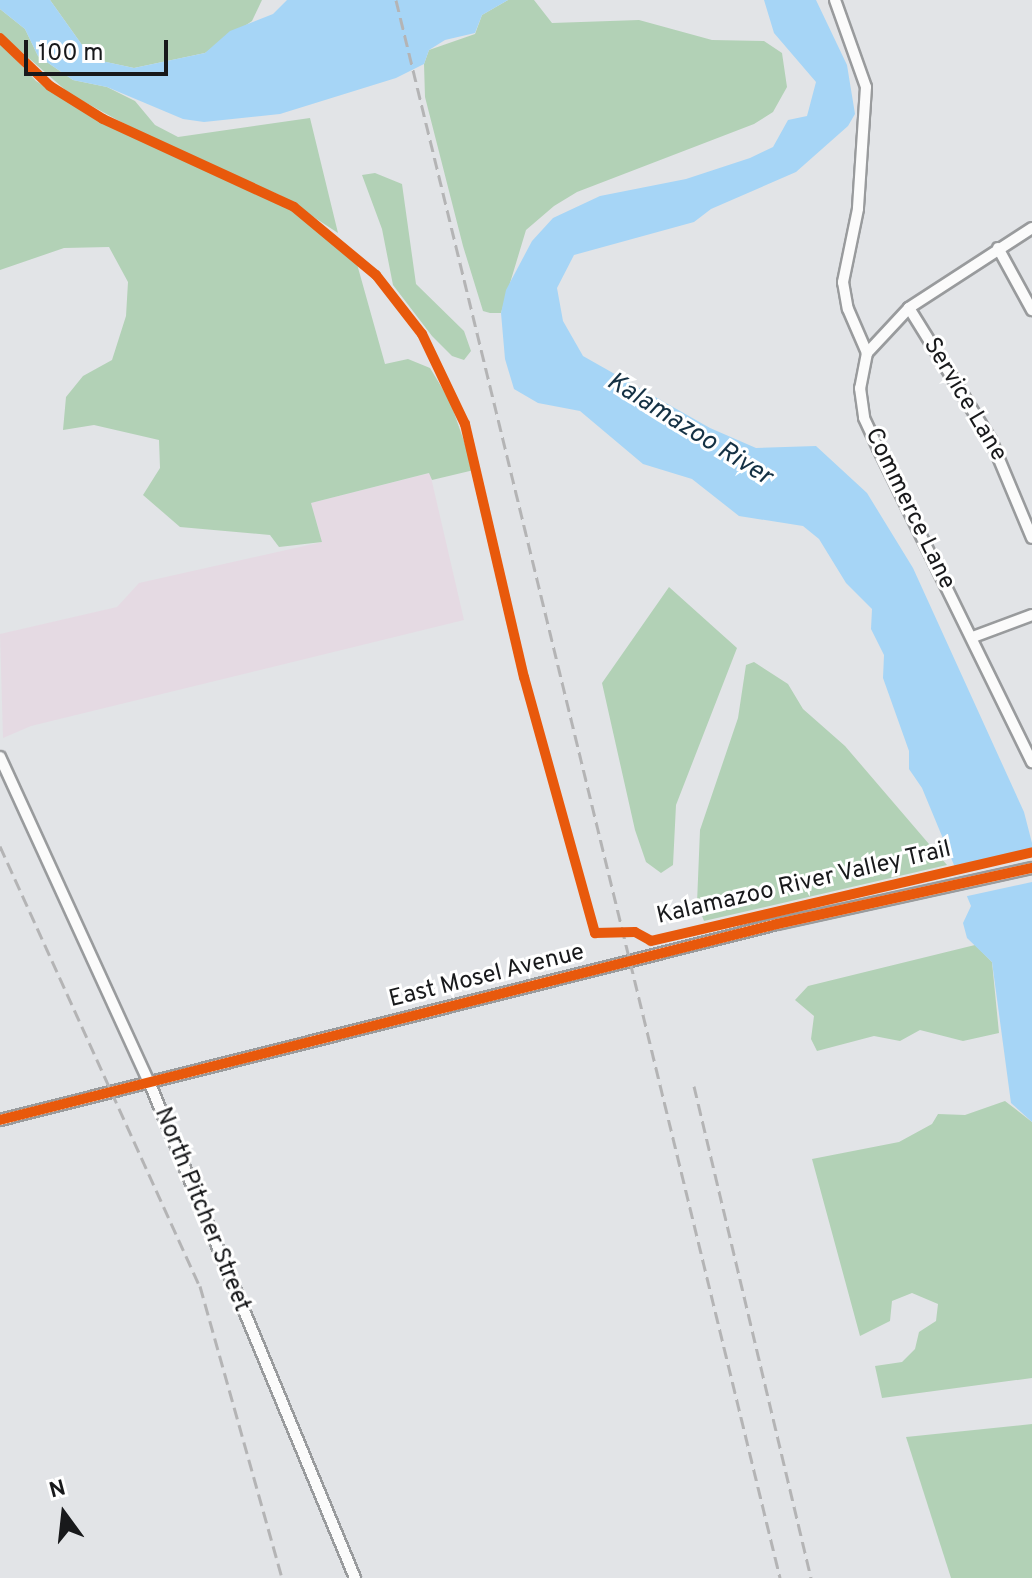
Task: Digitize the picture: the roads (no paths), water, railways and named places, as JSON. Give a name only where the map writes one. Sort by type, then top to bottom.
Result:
[{"type":"street","points":[[835,0],[866,87],[858,209],[843,282],[848,309],[867,353],[909,308],[1032,228]]},
{"type":"street","points":[[998,248],[1032,310]]},
{"type":"street","name":"Service Lane","points":[[909,308],[991,440],[1032,538]]},
{"type":"street","name":"Commerce Lane","points":[[867,353],[860,388],[864,418],[1032,762]]},
{"type":"street","points":[[973,637],[1032,615]]},
{"type":"street","name":"North Pitcher Street","points":[[0,757],[150,1084],[355,1578]]},
{"type":"street","name":"East Mosel Avenue","points":[[0,1120],[777,924],[1032,868]]},
{"type":"water","points":[[0,0],[50,0],[92,59],[134,68],[205,53],[230,31],[273,14],[287,0],[508,0],[482,15],[475,33],[445,40],[429,50],[424,64],[396,78],[280,114],[204,122],[183,119],[107,87],[73,80],[38,56],[25,29],[0,9]]},
{"type":"water","name":"Kalamazoo River","points":[[764,0],[816,0],[847,65],[855,114],[848,126],[796,172],[711,209],[694,222],[574,255],[557,288],[563,321],[583,356],[710,428],[756,448],[816,446],[867,493],[913,568],[1024,812],[1032,843],[1032,1122],[1011,1103],[992,962],[967,938],[963,923],[971,906],[922,788],[909,769],[909,751],[883,678],[884,655],[871,629],[872,609],[846,583],[819,539],[803,526],[739,516],[692,479],[643,464],[580,411],[538,403],[514,389],[505,359],[501,313],[506,290],[532,241],[553,218],[600,196],[686,179],[750,158],[773,147],[788,120],[807,116],[816,82],[774,33]]},
{"type":"railway","points":[[396,0],[780,1578]]},
{"type":"railway","points":[[0,846],[200,1286],[282,1578]]},
{"type":"railway","points":[[694,1086],[811,1578]]}]
